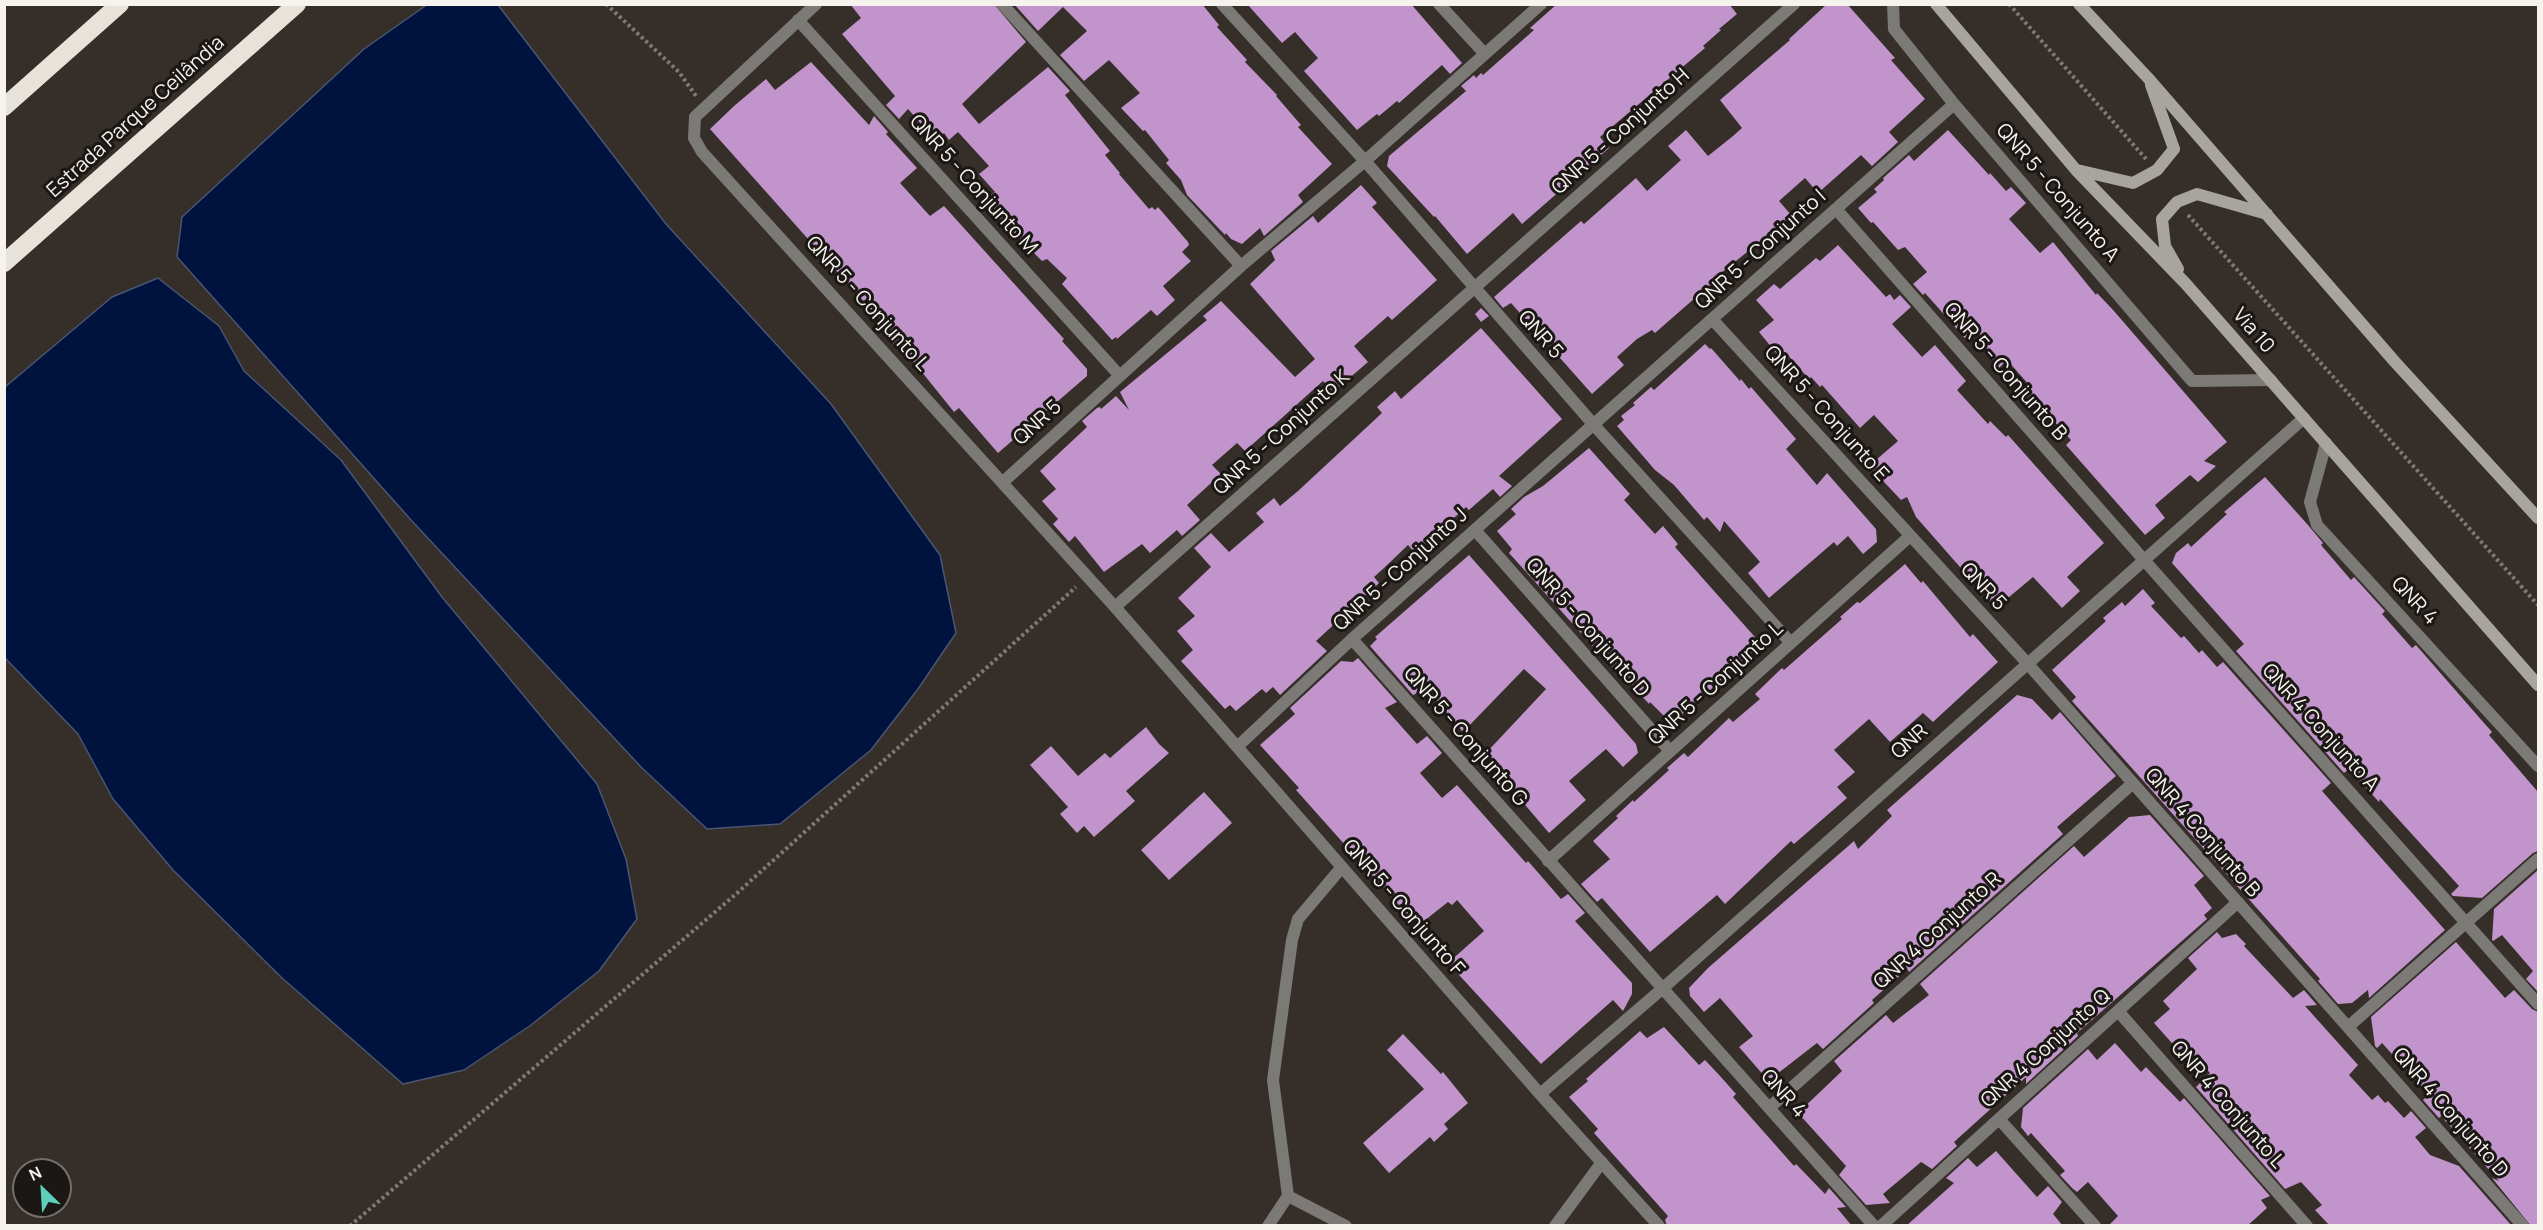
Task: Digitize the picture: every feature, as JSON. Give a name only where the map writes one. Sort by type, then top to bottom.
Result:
[{"type":"highway","points":[[4,107],[120,4]]},
{"type":"highway","name":"Estrada Parque Ceilândia","points":[[4,263],[297,4]]},
{"type":"main road","name":"Via 10","points":[[1936,4],[2076,170],[2186,284],[2538,686]]},
{"type":"main road","points":[[2079,4],[2148,78],[2395,362],[2538,518]]},
{"type":"main road","points":[[2076,170],[2133,183],[2157,170],[2174,149],[2148,78]]},
{"type":"main road","points":[[2186,284],[2165,246],[2162,219],[2177,202],[2197,194],[2268,214]]},
{"type":"street","points":[[703,107],[816,4]]},
{"type":"street","points":[[1002,4],[1241,266]]},
{"type":"street","points":[[1222,4],[1365,161]]},
{"type":"street","points":[[1439,4],[1484,53]]},
{"type":"street","name":"QNR 5","points":[[1003,482],[1241,266],[1365,161],[1541,4]]},
{"type":"street","name":"QNR 5 - Conjunto H","points":[[1474,289],[1794,4]]},
{"type":"street","name":"QNR 5 - Conjunto A","points":[[1893,4],[1894,29],[1954,104],[2192,381],[2271,380]]},
{"type":"street","name":"QNR 5 - Conjunto M","points":[[798,20],[1120,376]]},
{"type":"street","name":"QNR 5 - Conjunto I","points":[[1593,424],[1954,104]]},
{"type":"street","name":"QNR 5 - Conjunto L","points":[[703,107],[696,117],[694,138],[702,152],[1003,482]]},
{"type":"street","name":"QNR 5","points":[[1365,161],[1593,424]]},
{"type":"street","name":"QNR 5 - Conjunto B","points":[[1836,209],[2144,560]]},
{"type":"street","name":"QNR 5 - Conjunto K","points":[[1115,607],[1474,289]]},
{"type":"street","name":"QNR 5 - Conjunto E","points":[[1712,319],[1910,536]]},
{"type":"street","name":"QNR","points":[[1540,1094],[1662,989],[2304,418]]},
{"type":"street","points":[[1593,424],[1791,643]]},
{"type":"street","name":"QNR 5 - Conjunto J","points":[[1237,747],[1352,639],[1593,424]]},
{"type":"street","name":"QNR 4","points":[[2326,443],[2310,502],[2317,525],[2538,766]]},
{"type":"street","points":[[1003,482],[1237,747]]},
{"type":"street","name":"QNR 5 - Conjunto D","points":[[1474,530],[1670,751]]},
{"type":"street","name":"QNR 5 - Conjunto L","points":[[1548,861],[1910,536]]},
{"type":"street","name":"QNR 5","points":[[1910,536],[2028,664]]},
{"type":"street","name":"QNR 4 Conjunto A","points":[[2144,560],[2538,1004]]},
{"type":"street","name":"QNR 5 - Conjunto G","points":[[1352,639],[1548,861]]},
{"type":"street","name":"QNR 4 Conjunto B","points":[[2028,664],[2348,1027]]},
{"type":"street","name":"QNR 5 - Conjunto F","points":[[1237,747],[1540,1094],[1659,1226]]},
{"type":"street","name":"QNR 4 Conjunto R","points":[[1769,1108],[2133,783]]},
{"type":"street","points":[[2348,1027],[2538,859]]},
{"type":"street","points":[[1548,861],[1662,989]]},
{"type":"street","points":[[1268,1226],[1288,1196],[1273,1080],[1292,940],[1298,919],[1342,867]]},
{"type":"street","name":"QNR 4 Conjunto Q","points":[[1881,1226],[2238,902]]},
{"type":"street","name":"QNR 4","points":[[1662,989],[1874,1226]]},
{"type":"street","name":"QNR 4 Conjunto L","points":[[2118,1011],[2307,1226]]},
{"type":"street","name":"QNR 4 Conjunto D","points":[[2348,1027],[2523,1226]]},
{"type":"street","points":[[1999,1119],[2095,1226]]},
{"type":"street","points":[[1556,1226],[1602,1162]]},
{"type":"street","points":[[1288,1196],[1346,1226]]},
{"type":"path","points":[[606,4],[679,72],[703,107]]},
{"type":"path","points":[[2009,4],[2157,170]]},
{"type":"path","points":[[2177,202],[2538,605]]},
{"type":"path","points":[[350,1226],[736,894],[1088,577]]},
{"type":"water","points":[[428,4],[498,5],[666,224],[831,404],[940,555],[956,633],[918,689],[871,750],[780,824],[707,829],[641,767],[411,520],[177,257],[182,217],[364,49]]},
{"type":"water","points":[[158,278],[219,326],[244,371],[341,460],[442,597],[597,784],[626,859],[637,919],[599,971],[531,1025],[464,1070],[403,1084],[282,978],[173,870],[113,799],[78,734],[5,658],[5,387],[112,297]]},
{"type":"building","points":[[850,4],[994,4],[1026,42],[962,104],[979,124],[1048,67],[1070,91],[1065,95],[1110,151],[1105,155],[1119,174],[1149,209],[1152,207],[1155,210],[1158,207],[1188,242],[1189,245],[1182,252],[1191,261],[1163,286],[1175,300],[1157,316],[1151,310],[1117,339],[1116,337],[1112,340],[1062,284],[1067,278],[1047,259],[1042,261],[999,218],[1001,217],[985,199],[995,192],[979,174],[989,166],[958,132],[949,140],[944,133],[935,140],[908,109],[899,119],[886,105],[895,96],[842,34],[861,18]]},
{"type":"building","points":[[1014,4],[1202,4],[1219,25],[1217,27],[1247,60],[1245,62],[1277,95],[1301,125],[1298,127],[1332,164],[1298,195],[1303,202],[1264,236],[1260,228],[1242,244],[1231,239],[1187,195],[1181,180],[1166,163],[1169,160],[1145,130],[1143,131],[1121,108],[1140,93],[1109,60],[1084,81],[1060,55],[1087,31],[1063,7],[1038,31]]},
{"type":"building","points":[[1247,4],[1411,4],[1462,63],[1450,74],[1442,65],[1399,103],[1397,101],[1357,130],[1304,71],[1318,58],[1295,32],[1282,43]]},
{"type":"building","points":[[1557,4],[1729,4],[1737,14],[1703,46],[1705,48],[1600,137],[1609,148],[1522,224],[1513,213],[1467,254],[1435,216],[1387,166],[1389,156],[1466,91],[1461,86],[1474,75],[1476,78],[1481,73],[1483,75],[1534,30],[1530,28]]},
{"type":"building","points":[[1827,4],[1847,4],[1895,58],[1891,60],[1925,99],[1889,132],[1898,142],[1872,166],[1861,155],[1818,193],[1805,178],[1779,201],[1792,216],[1721,273],[1724,278],[1706,293],[1703,291],[1655,333],[1652,330],[1637,339],[1617,357],[1624,365],[1592,394],[1552,349],[1556,345],[1531,317],[1527,321],[1511,303],[1503,308],[1494,297],[1581,221],[1584,224],[1636,178],[1647,191],[1681,160],[1668,146],[1686,130],[1708,156],[1733,136],[1742,128],[1720,100],[1790,40]]},
{"type":"building","points":[[811,62],[869,125],[874,116],[888,132],[886,134],[917,168],[900,183],[930,216],[944,206],[1064,339],[1062,341],[1087,369],[1087,376],[998,453],[959,408],[954,412],[909,356],[906,358],[878,326],[882,322],[710,129],[766,79],[775,90]]},
{"type":"building","points":[[1948,130],[2006,191],[2011,187],[2026,203],[2009,219],[2040,253],[2053,242],[2096,295],[2097,293],[2114,311],[2227,442],[2204,461],[2216,466],[2198,482],[2190,475],[2155,505],[2165,518],[2145,535],[2066,445],[2071,440],[2041,407],[2037,410],[2022,393],[2030,386],[2007,360],[1999,368],[1991,358],[1976,327],[1965,338],[1925,293],[1923,295],[1913,284],[1927,272],[1905,247],[1898,250],[1858,208],[1877,192],[1874,189],[1884,180],[1883,178],[1909,155],[1914,161]]},
{"type":"building","points":[[1361,185],[1377,203],[1372,207],[1437,280],[1392,320],[1388,316],[1354,346],[1368,362],[1333,392],[1323,381],[1245,451],[1237,443],[1212,465],[1221,474],[1187,505],[1200,520],[1182,536],[1177,530],[1150,553],[1142,544],[1104,572],[1075,536],[1069,542],[1053,524],[1058,519],[1042,501],[1056,489],[1040,471],[1087,427],[1082,421],[1097,408],[1101,409],[1116,396],[1129,410],[1120,392],[1207,320],[1203,316],[1221,301],[1295,377],[1315,359],[1250,284],[1275,260],[1271,251],[1313,216],[1318,223]]},
{"type":"building","points":[[1838,245],[1886,297],[1890,294],[1894,300],[1900,295],[1911,307],[1892,324],[1922,357],[1935,345],[1966,381],[1957,390],[1988,424],[1990,421],[2006,437],[2008,435],[2104,543],[2067,577],[2080,591],[2062,608],[2033,577],[1996,608],[1916,517],[1907,497],[1901,500],[1869,466],[1898,441],[1874,415],[1860,428],[1822,385],[1820,387],[1811,377],[1809,379],[1786,353],[1781,359],[1759,332],[1774,320],[1756,300],[1774,284],[1780,289],[1816,258],[1820,261]]},
{"type":"building","points":[[1481,308],[1489,316],[1481,322],[1475,314]]},
{"type":"building","points":[[1481,328],[1562,419],[1499,476],[1512,486],[1500,497],[1493,489],[1469,510],[1466,507],[1415,553],[1408,545],[1374,577],[1379,583],[1316,641],[1327,651],[1280,695],[1273,687],[1266,693],[1262,689],[1236,711],[1230,705],[1225,709],[1181,661],[1193,650],[1177,631],[1195,616],[1178,598],[1211,567],[1194,548],[1211,533],[1229,552],[1264,522],[1256,513],[1274,498],[1280,506],[1382,413],[1377,407],[1395,391],[1401,399]]},
{"type":"building","points":[[1705,344],[1740,381],[1741,379],[1749,389],[1751,387],[1796,439],[1786,449],[1817,485],[1827,473],[1876,529],[1877,542],[1863,554],[1848,536],[1837,546],[1834,542],[1769,598],[1748,573],[1760,562],[1724,521],[1720,532],[1707,517],[1704,520],[1674,485],[1655,470],[1617,426],[1624,420],[1621,416],[1635,405],[1633,403],[1651,387],[1654,390]]},
{"type":"building","points":[[1589,448],[1630,494],[1624,500],[1655,534],[1663,526],[1678,544],[1675,547],[1762,645],[1680,716],[1677,712],[1668,720],[1650,702],[1649,704],[1628,681],[1626,683],[1509,553],[1512,549],[1497,531],[1516,514],[1511,509],[1524,497],[1543,486]]},
{"type":"building","points":[[2265,477],[2308,525],[2323,543],[2321,545],[2351,580],[2354,577],[2385,611],[2382,614],[2412,648],[2416,645],[2492,732],[2489,735],[2538,792],[2538,851],[2482,898],[2451,894],[2459,886],[2380,799],[2379,802],[2349,769],[2344,773],[2236,651],[2244,644],[2172,563],[2176,553],[2188,543],[2191,547],[2227,514],[2224,512]]},
{"type":"building","points":[[1469,555],[1636,744],[1638,753],[1623,767],[1606,749],[1569,781],[1586,800],[1549,833],[1509,786],[1513,782],[1486,753],[1546,689],[1524,669],[1463,732],[1429,691],[1424,694],[1421,691],[1413,695],[1370,646],[1377,639],[1375,637]]},
{"type":"building","points":[[1905,564],[1921,583],[1923,581],[1970,637],[1973,634],[1998,662],[1933,722],[1923,713],[1890,742],[1869,719],[1834,750],[1855,772],[1837,787],[1847,798],[1794,844],[1791,841],[1725,904],[1717,895],[1650,952],[1602,898],[1597,902],[1581,884],[1610,859],[1593,841],[1618,818],[1616,816],[1633,800],[1634,802],[1669,770],[1667,768],[1684,753],[1688,757],[1729,718],[1733,722],[1760,699],[1755,694],[1782,668],[1784,670],[1842,619],[1840,617],[1857,602],[1860,603]]},
{"type":"building","points":[[2143,589],[2155,603],[2151,606],[2181,638],[2184,636],[2199,653],[2202,650],[2217,667],[2223,662],[2331,783],[2322,791],[2445,930],[2369,998],[2368,990],[2352,1003],[2338,1004],[2318,981],[2320,979],[2072,701],[2076,697],[2052,670],[2106,621],[2103,618],[2122,602],[2125,606]]},
{"type":"building","points":[[1358,658],[1397,702],[1385,708],[1417,744],[1427,736],[1442,753],[1420,773],[1442,798],[1457,785],[1561,899],[1568,894],[1585,913],[1575,921],[1632,983],[1632,994],[1623,1011],[1613,1000],[1541,1064],[1448,963],[1484,931],[1457,900],[1452,905],[1448,902],[1424,921],[1416,911],[1411,919],[1296,790],[1299,788],[1260,745],[1295,714],[1290,708],[1341,661],[1353,662]]},
{"type":"building","points":[[2017,695],[2032,699],[2052,720],[2060,712],[2116,776],[2057,827],[2063,834],[1909,972],[1907,969],[1872,1000],[1874,1003],[1823,1049],[1817,1043],[1770,1079],[1768,1076],[1766,1078],[1739,1047],[1753,1036],[1720,998],[1704,1012],[1690,996],[1689,988],[1708,968],[1854,841],[1858,849],[1892,816],[1887,810]]},
{"type":"building","points":[[1146,727],[1169,753],[1126,791],[1135,801],[1094,837],[1084,826],[1077,833],[1060,814],[1068,807],[1030,765],[1051,746],[1078,776],[1105,753],[1110,758]]},
{"type":"building","points":[[1204,792],[1232,823],[1169,880],[1141,850]]},
{"type":"building","points":[[2150,815],[2204,876],[2194,885],[2212,908],[2204,915],[2207,919],[2077,1033],[2078,1036],[2026,1084],[2026,1077],[1954,1142],[1957,1146],[1932,1169],[1921,1162],[1883,1194],[1890,1203],[1866,1205],[1839,1175],[1846,1166],[1798,1113],[1842,1071],[1834,1061],[1886,1015],[1893,1023],[1929,995],[1920,984],[2074,846],[2084,857],[2129,817]]},
{"type":"building","points":[[2538,870],[2538,992],[2526,979],[2533,971],[2502,935],[2492,940],[2494,909]]},
{"type":"building","points":[[2217,932],[2222,938],[2236,934],[2246,944],[2244,946],[2293,998],[2304,990],[2317,1005],[2305,1006],[2358,1065],[2349,1075],[2372,1100],[2378,1095],[2385,1103],[2388,1101],[2404,1118],[2411,1111],[2426,1128],[2415,1137],[2430,1155],[2459,1166],[2512,1226],[2330,1226],[2315,1210],[2322,1205],[2301,1182],[2285,1189],[2196,1087],[2210,1073],[2185,1045],[2179,1051],[2154,1023],[2170,1009],[2163,1001],[2197,969],[2188,958]]},
{"type":"building","points":[[2456,942],[2505,998],[2514,990],[2532,1009],[2538,1012],[2538,1226],[2531,1226],[2492,1178],[2499,1181],[2441,1116],[2439,1118],[2423,1100],[2429,1095],[2382,1043],[2377,1048],[2375,1046],[2371,1017]]},
{"type":"building","points":[[1664,1027],[1699,1065],[1705,1060],[1721,1077],[1736,1094],[1733,1097],[1794,1166],[1796,1164],[1825,1194],[1829,1188],[1846,1207],[1837,1208],[1852,1226],[1667,1226],[1665,1220],[1668,1216],[1594,1133],[1598,1129],[1569,1097],[1640,1031],[1647,1038]]},
{"type":"building","points":[[1403,1034],[1441,1074],[1443,1072],[1468,1103],[1444,1124],[1448,1129],[1434,1142],[1430,1137],[1389,1173],[1363,1143],[1424,1089],[1387,1050]]},
{"type":"building","points":[[2115,1043],[2141,1072],[2146,1067],[2180,1102],[2184,1098],[2270,1196],[2261,1200],[2267,1208],[2247,1226],[2108,1226],[2118,1216],[2088,1182],[2077,1192],[2072,1188],[2060,1175],[2065,1171],[2031,1133],[2028,1136],[2021,1127],[2023,1108],[2088,1049],[2097,1060]]},
{"type":"building","points":[[1996,1151],[2037,1197],[2048,1186],[2062,1202],[2053,1214],[2063,1226],[1906,1226],[1954,1183],[1946,1178],[1968,1158],[1977,1167]]}]
